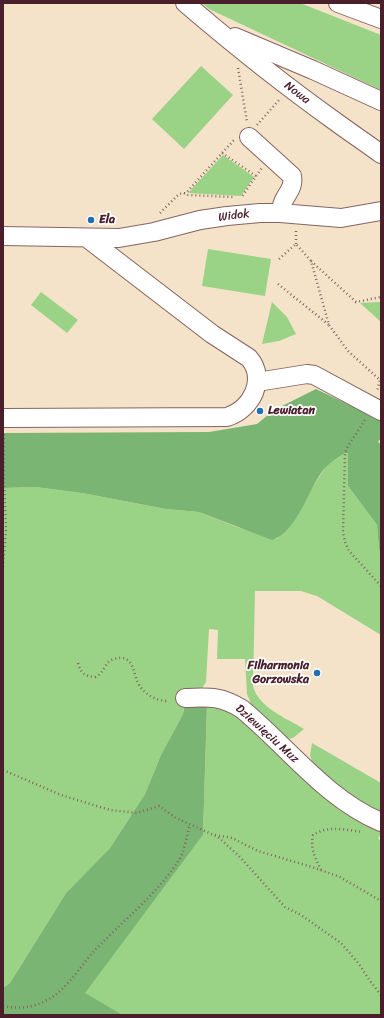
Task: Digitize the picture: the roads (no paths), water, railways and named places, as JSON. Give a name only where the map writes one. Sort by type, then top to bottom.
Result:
[{"type":"street","name":"Nowa","points":[[185,3],[258,63],[337,123],[359,137],[381,154]]},
{"type":"street","points":[[338,3],[381,19]]},
{"type":"street","name":"Nowa","points":[[216,29],[313,70],[381,101]]},
{"type":"street","points":[[243,136],[292,176],[294,182],[284,201],[280,213]]},
{"type":"street","name":"Widok","points":[[3,236],[119,238],[154,232],[200,220],[227,216],[280,213],[341,218],[381,211]]},
{"type":"street","points":[[4,425],[228,417],[237,413],[246,405],[253,394],[257,382],[255,370],[249,358],[206,329],[87,238]]},
{"type":"street","points":[[257,382],[307,374],[314,375],[374,410]]},
{"type":"street","name":"Dziewięciu Muz","points":[[185,698],[220,698],[230,701],[242,709],[331,792],[356,810],[381,822]]},
{"type":"place","name":"Ela","points":[[91,220]]},
{"type":"place","name":"Lewiatan","points":[[260,411]]},
{"type":"place","name":"Filharmonia Gorzowska","points":[[317,673]]}]
